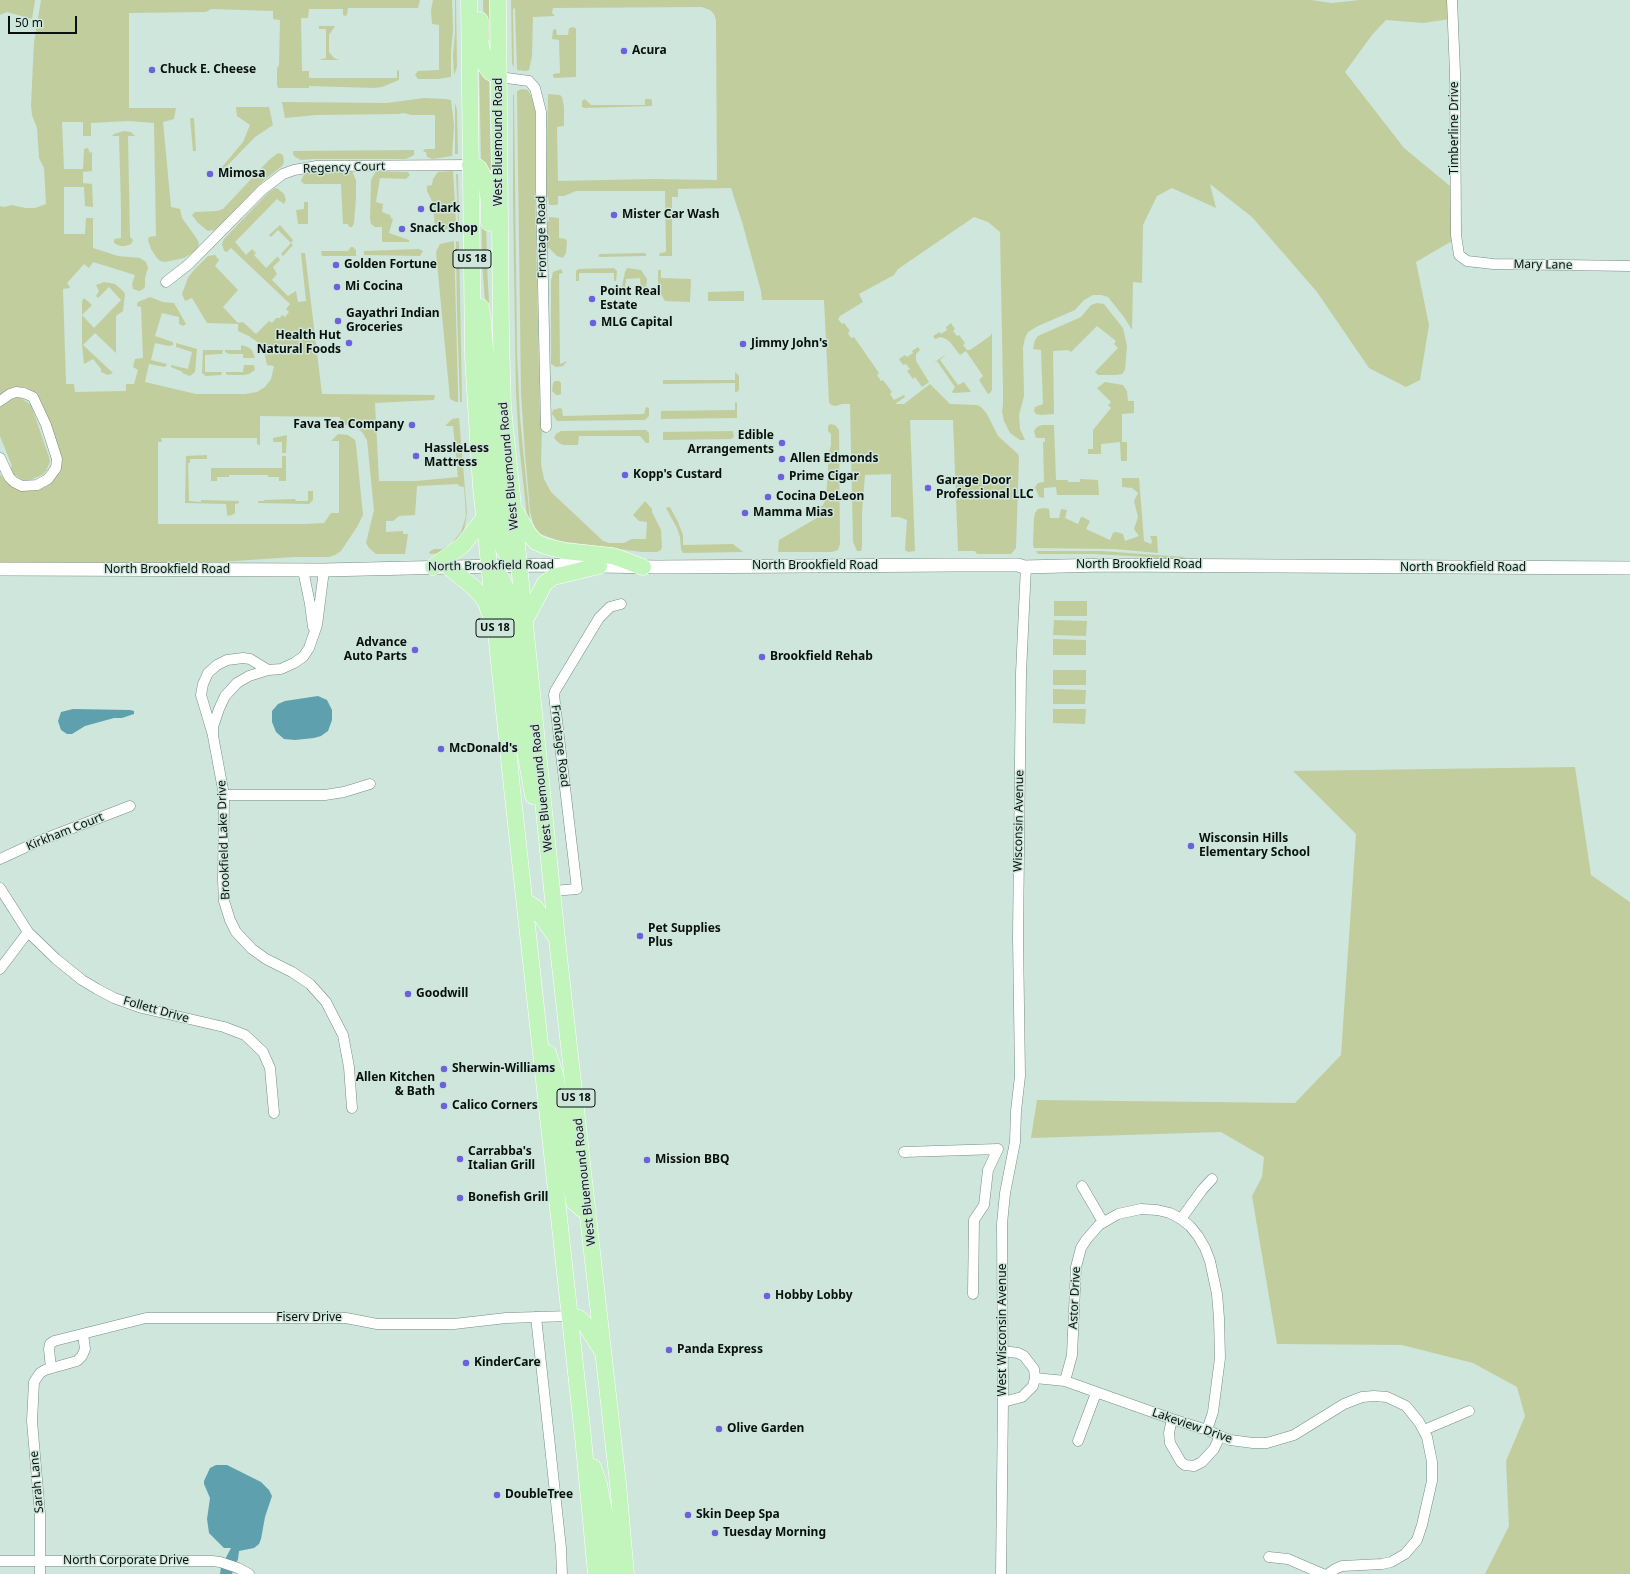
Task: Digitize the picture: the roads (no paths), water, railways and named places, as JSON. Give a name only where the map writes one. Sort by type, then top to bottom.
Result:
[{"type":"main road","name":"US 18","points":[[469,0],[470,165],[476,411],[484,518],[583,1437],[596,1574]]},
{"type":"main road","points":[[480,0],[480,40],[482,55],[490,72],[499,77]]},
{"type":"main road","name":"West Bluemound Road","points":[[498,0],[503,407],[557,939],[604,1354],[626,1574]]},
{"type":"main road","points":[[470,165],[479,168],[486,181],[488,189],[489,265],[501,336]]},
{"type":"main road","points":[[472,259],[483,321],[500,538],[504,550],[509,558],[518,565]]},
{"type":"main road","points":[[512,503],[528,533],[536,542],[565,551],[613,556],[643,566]]},
{"type":"main road","points":[[484,518],[463,545],[441,567],[473,587],[480,594],[495,626]]},
{"type":"main road","points":[[488,566],[497,572],[503,581],[507,592],[522,733],[534,801],[549,851]]},
{"type":"main road","points":[[524,622],[545,584],[553,578],[599,566]]},
{"type":"main road","points":[[525,901],[535,907],[557,939]]},
{"type":"main road","points":[[539,1023],[555,1074],[564,1123],[574,1202],[582,1209],[588,1210]]},
{"type":"main road","points":[[570,1316],[579,1318],[585,1324],[604,1354]]},
{"type":"main road","points":[[583,1437],[599,1484],[608,1532],[611,1574]]},
{"type":"street","name":"Timberline Drive","points":[[1452,0],[1455,67],[1456,236],[1458,255]]},
{"type":"street","name":"Frontage Road","points":[[499,77],[529,81],[534,88],[541,112],[541,203],[546,426]]},
{"type":"street","name":"Regency Court","points":[[166,282],[189,264],[262,190],[283,174],[294,170],[317,166],[470,165]]},
{"type":"street","name":"Mary Lane","points":[[1458,255],[1467,261],[1493,264],[1630,266]]},
{"type":"street","points":[[0,401],[16,392],[24,393],[32,397],[48,432],[56,459],[56,468],[48,479],[37,485],[30,487],[22,486],[14,482],[9,477],[0,458]]},
{"type":"street","name":"North Brookfield Road","points":[[0,570],[324,570],[518,565],[1116,565],[1630,568]]},
{"type":"street","name":"Wisconsin Avenue","points":[[1019,1088],[1018,937],[1021,681],[1026,566]]},
{"type":"street","points":[[303,570],[310,604],[313,639]]},
{"type":"street","name":"Brookfield Lake Drive","points":[[213,736],[215,718],[225,696],[237,683],[249,676],[268,670],[281,669],[303,657],[313,639],[317,625],[324,570]]},
{"type":"street","name":"Frontage Road","points":[[553,891],[577,889],[554,695],[599,618],[610,607],[621,604]]},
{"type":"street","name":"Brookfield Lake Drive","points":[[268,670],[250,659],[243,658],[222,662],[208,673],[203,684],[201,696],[213,736],[224,795],[224,901],[230,920],[236,932],[252,949],[266,959],[292,972],[310,984],[326,1002],[344,1035],[352,1108]]},
{"type":"street","points":[[224,795],[325,795],[344,792],[370,784]]},
{"type":"street","name":"Kirkham Court","points":[[0,859],[39,841],[130,806]]},
{"type":"street","name":"Follett Drive","points":[[0,888],[28,932],[82,980],[114,998],[147,1009],[224,1027],[245,1035],[263,1052],[268,1063],[274,1097],[274,1113]]},
{"type":"street","points":[[0,969],[28,932]]},
{"type":"street","name":"West Wisconsin Avenue","points":[[1001,1574],[1003,1402],[1002,1224],[1005,1193],[1015,1142],[1016,1111],[1019,1088]]},
{"type":"street","points":[[904,1152],[998,1149],[1015,1142]]},
{"type":"street","points":[[998,1149],[1013,1158]]},
{"type":"street","points":[[973,1294],[974,1220],[984,1205],[988,1170],[998,1149]]},
{"type":"street","points":[[1181,1219],[1212,1179]]},
{"type":"street","points":[[1082,1186],[1103,1222],[1118,1214],[1141,1209],[1157,1210],[1181,1219],[1190,1226],[1205,1248],[1217,1294],[1220,1331],[1220,1358],[1213,1412],[1207,1430]]},
{"type":"street","name":"Astor Drive","points":[[1065,1381],[1072,1355],[1076,1267],[1078,1256],[1086,1240],[1103,1222]]},
{"type":"street","name":"Fiserv Drive","points":[[51,1368],[48,1355],[50,1344],[54,1341],[146,1318],[346,1318],[377,1324],[454,1324],[506,1318],[570,1316]]},
{"type":"street","points":[[536,1317],[561,1548],[562,1574]]},
{"type":"street","points":[[51,1368],[77,1361],[82,1356],[84,1349],[83,1334]]},
{"type":"street","points":[[1003,1351],[1018,1353],[1024,1356],[1034,1369],[1035,1378],[1033,1386],[1022,1397],[1003,1402]]},
{"type":"street","name":"Sarah Lane","points":[[40,1574],[40,1514],[34,1448],[33,1391],[34,1382],[40,1372],[51,1368]]},
{"type":"street","name":"Lakeview Drive","points":[[1035,1378],[1065,1381],[1096,1393],[1207,1430],[1230,1440],[1253,1443],[1267,1443],[1304,1430],[1344,1404],[1362,1397],[1374,1396],[1387,1398],[1406,1406],[1413,1413],[1424,1430],[1429,1445],[1432,1462],[1432,1481],[1422,1524],[1414,1546],[1405,1554],[1390,1562],[1382,1564],[1342,1566],[1328,1574]]},
{"type":"street","points":[[1078,1441],[1096,1393]]},
{"type":"street","points":[[1424,1430],[1469,1411]]},
{"type":"street","points":[[1172,1419],[1169,1433],[1170,1443],[1181,1462],[1185,1465],[1194,1466],[1202,1462],[1214,1450],[1220,1436]]},
{"type":"street","points":[[1269,1557],[1288,1559],[1323,1574]]},
{"type":"street","name":"North Corporate Drive","points":[[0,1561],[220,1562],[238,1568],[249,1574]]},
{"type":"water","points":[[318,696],[327,700],[332,710],[332,720],[328,731],[321,736],[314,738],[295,740],[284,739],[276,732],[272,722],[272,711],[278,704],[285,701]]},
{"type":"water","points":[[73,709],[130,710],[134,711],[134,714],[85,726],[72,734],[67,734],[61,730],[58,721],[61,712]]},
{"type":"water","points":[[216,1465],[227,1465],[261,1482],[269,1490],[272,1496],[265,1517],[259,1544],[254,1548],[239,1551],[238,1559],[232,1574],[220,1574],[221,1567],[231,1548],[224,1548],[209,1533],[207,1519],[210,1498],[204,1481],[210,1468]]},
{"type":"place","name":"Acura","points":[[624,51]]},
{"type":"place","name":"Chuck E. Cheese","points":[[152,70]]},
{"type":"place","name":"Mimosa","points":[[210,174]]},
{"type":"place","name":"Clark","points":[[421,209]]},
{"type":"place","name":"Mister Car Wash","points":[[614,215]]},
{"type":"place","name":"Snack Shop","points":[[402,229]]},
{"type":"place","name":"Golden Fortune","points":[[336,265]]},
{"type":"place","name":"Mi Cocina","points":[[337,287]]},
{"type":"place","name":"Point Real Estate","points":[[592,299]]},
{"type":"place","name":"Gayathri Indian Groceries","points":[[338,321]]},
{"type":"place","name":"MLG Capital","points":[[593,323]]},
{"type":"place","name":"Health Hut Natural Foods","points":[[349,343]]},
{"type":"place","name":"Jimmy John's","points":[[743,344]]},
{"type":"place","name":"Fava Tea Company","points":[[412,425]]},
{"type":"place","name":"Edible Arrangements","points":[[782,443]]},
{"type":"place","name":"HassleLess Mattress","points":[[416,456]]},
{"type":"place","name":"Allen Edmonds","points":[[782,459]]},
{"type":"place","name":"Kopp's Custard","points":[[625,475]]},
{"type":"place","name":"Prime Cigar","points":[[781,477]]},
{"type":"place","name":"Garage Door Professional LLC","points":[[928,488]]},
{"type":"place","name":"Cocina DeLeon","points":[[768,497]]},
{"type":"place","name":"Mamma Mias","points":[[745,513]]},
{"type":"place","name":"Advance Auto Parts","points":[[415,650]]},
{"type":"place","name":"Brookfield Rehab","points":[[762,657]]},
{"type":"place","name":"McDonald's","points":[[441,749]]},
{"type":"place","name":"Wisconsin Hills Elementary School","points":[[1191,846]]},
{"type":"place","name":"Pet Supplies Plus","points":[[640,936]]},
{"type":"place","name":"Goodwill","points":[[408,994]]},
{"type":"place","name":"Sherwin-Williams","points":[[444,1069]]},
{"type":"place","name":"Allen Kitchen & Bath","points":[[443,1085]]},
{"type":"place","name":"Calico Corners","points":[[444,1106]]},
{"type":"place","name":"Carrabba's Italian Grill","points":[[460,1159]]},
{"type":"place","name":"Mission BBQ","points":[[647,1160]]},
{"type":"place","name":"Bonefish Grill","points":[[460,1198]]},
{"type":"place","name":"Hobby Lobby","points":[[767,1296]]},
{"type":"place","name":"Panda Express","points":[[669,1350]]},
{"type":"place","name":"KinderCare","points":[[466,1363]]},
{"type":"place","name":"Olive Garden","points":[[719,1429]]},
{"type":"place","name":"DoubleTree","points":[[497,1495]]},
{"type":"place","name":"Skin Deep Spa","points":[[688,1515]]},
{"type":"place","name":"Tuesday Morning","points":[[715,1533]]}]
